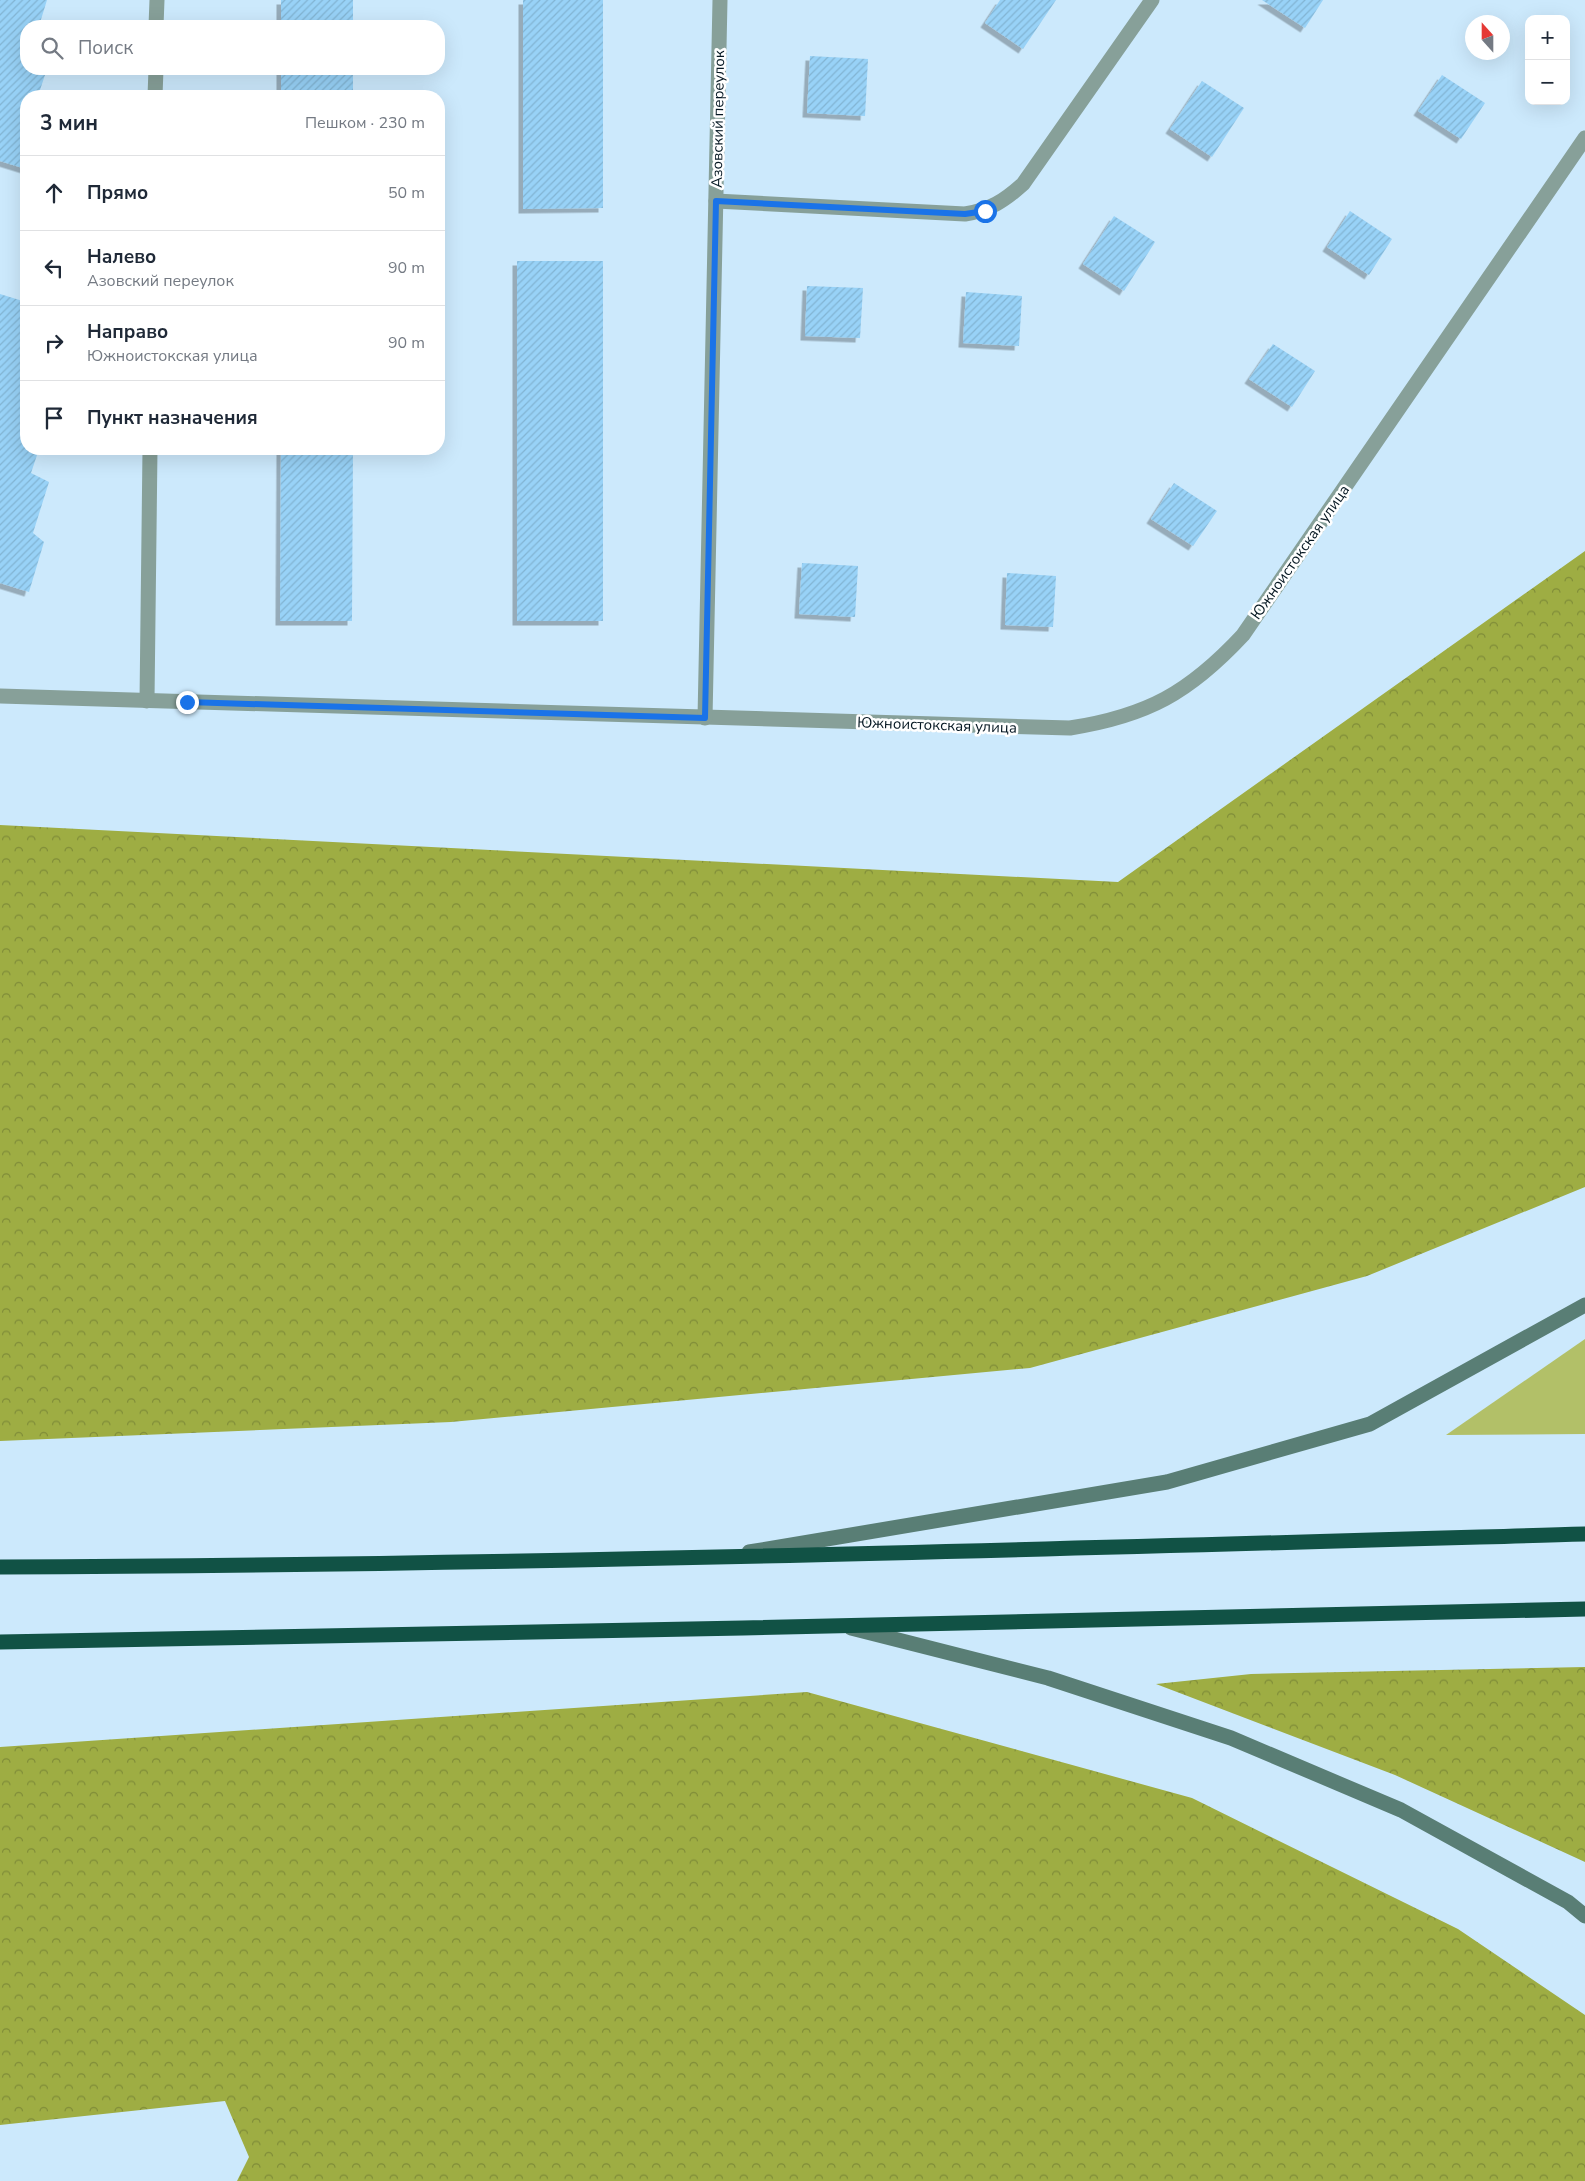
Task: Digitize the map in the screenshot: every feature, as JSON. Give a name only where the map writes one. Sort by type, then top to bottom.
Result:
[{"type":"highway","points":[[0,1567],[264,1566],[707,1559],[1585,1534]]},
{"type":"highway","points":[[0,1642],[734,1629],[840,1625],[1585,1609]]},
{"type":"main road","points":[[707,1559],[1167,1482],[1370,1424],[1585,1305]]},
{"type":"main road","points":[[840,1625],[1048,1678],[1231,1738],[1401,1810],[1568,1902],[1585,1916]]},
{"type":"street","points":[[156,20],[157,0]]},
{"type":"street","name":"Азовский переулок","points":[[705,718],[720,0]]},
{"type":"street","points":[[716,201],[965,214],[985,211],[1004,202],[1023,184],[1152,0]]},
{"type":"street","points":[[156,75],[156,90]]},
{"type":"street","name":"Южноистокская улица","points":[[0,696],[1070,728],[1108,722],[1150,707],[1187,686],[1218,662],[1243,635],[1585,138]]},
{"type":"street","points":[[147,701],[150,455]]},
{"type":"green space","points":[[1585,551],[1585,1187],[1367,1276],[1030,1368],[451,1422],[0,1441],[0,825],[1118,882]]},
{"type":"green space","points":[[1585,1339],[1585,1434],[1446,1435]]},
{"type":"green space","points":[[1585,1667],[1585,1862],[1395,1775],[1156,1684],[1251,1674]]},
{"type":"green space","points":[[807,1692],[1192,1798],[1458,1929],[1585,2015],[1585,2181],[237,2181],[249,2157],[225,2101],[0,2125],[0,1747]]},
{"type":"building","points":[[0,0],[47,0],[41,20],[20,20],[20,75],[45,75],[40,90],[20,90],[20,167],[0,161]]},
{"type":"building","points":[[281,0],[353,0],[353,20],[281,20]]},
{"type":"building","points":[[523,0],[603,0],[603,208],[523,209]]},
{"type":"building","points":[[1000,0],[1056,0],[1023,49],[985,23]]},
{"type":"building","points":[[1262,0],[1323,0],[1305,28]]},
{"type":"building","points":[[810,56],[868,59],[865,116],[807,113]]},
{"type":"building","points":[[281,75],[353,75],[353,90],[281,90]]},
{"type":"building","points":[[1442,75],[1485,103],[1461,139],[1418,111]]},
{"type":"building","points":[[1202,81],[1244,108],[1212,157],[1170,129]]},
{"type":"building","points":[[1350,211],[1392,239],[1369,275],[1327,247]]},
{"type":"building","points":[[1114,216],[1155,242],[1124,291],[1083,264]]},
{"type":"building","points":[[517,261],[603,261],[603,621],[517,621]]},
{"type":"building","points":[[807,286],[863,288],[860,338],[805,336]]},
{"type":"building","points":[[966,292],[1022,296],[1019,346],[963,343]]},
{"type":"building","points":[[0,294],[20,300],[20,455],[37,455],[31,473],[49,482],[33,533],[44,542],[29,592],[0,583]]},
{"type":"building","points":[[1273,344],[1315,371],[1292,407],[1249,379]]},
{"type":"building","points":[[281,455],[353,455],[352,621],[280,621]]},
{"type":"building","points":[[1174,483],[1217,511],[1193,546],[1151,519]]},
{"type":"building","points":[[802,563],[858,566],[855,617],[799,614]]},
{"type":"building","points":[[1007,573],[1056,576],[1053,627],[1005,625]]},
{"type":"route","points":[[187,702],[705,718],[716,201],[965,214],[985,211]]}]
